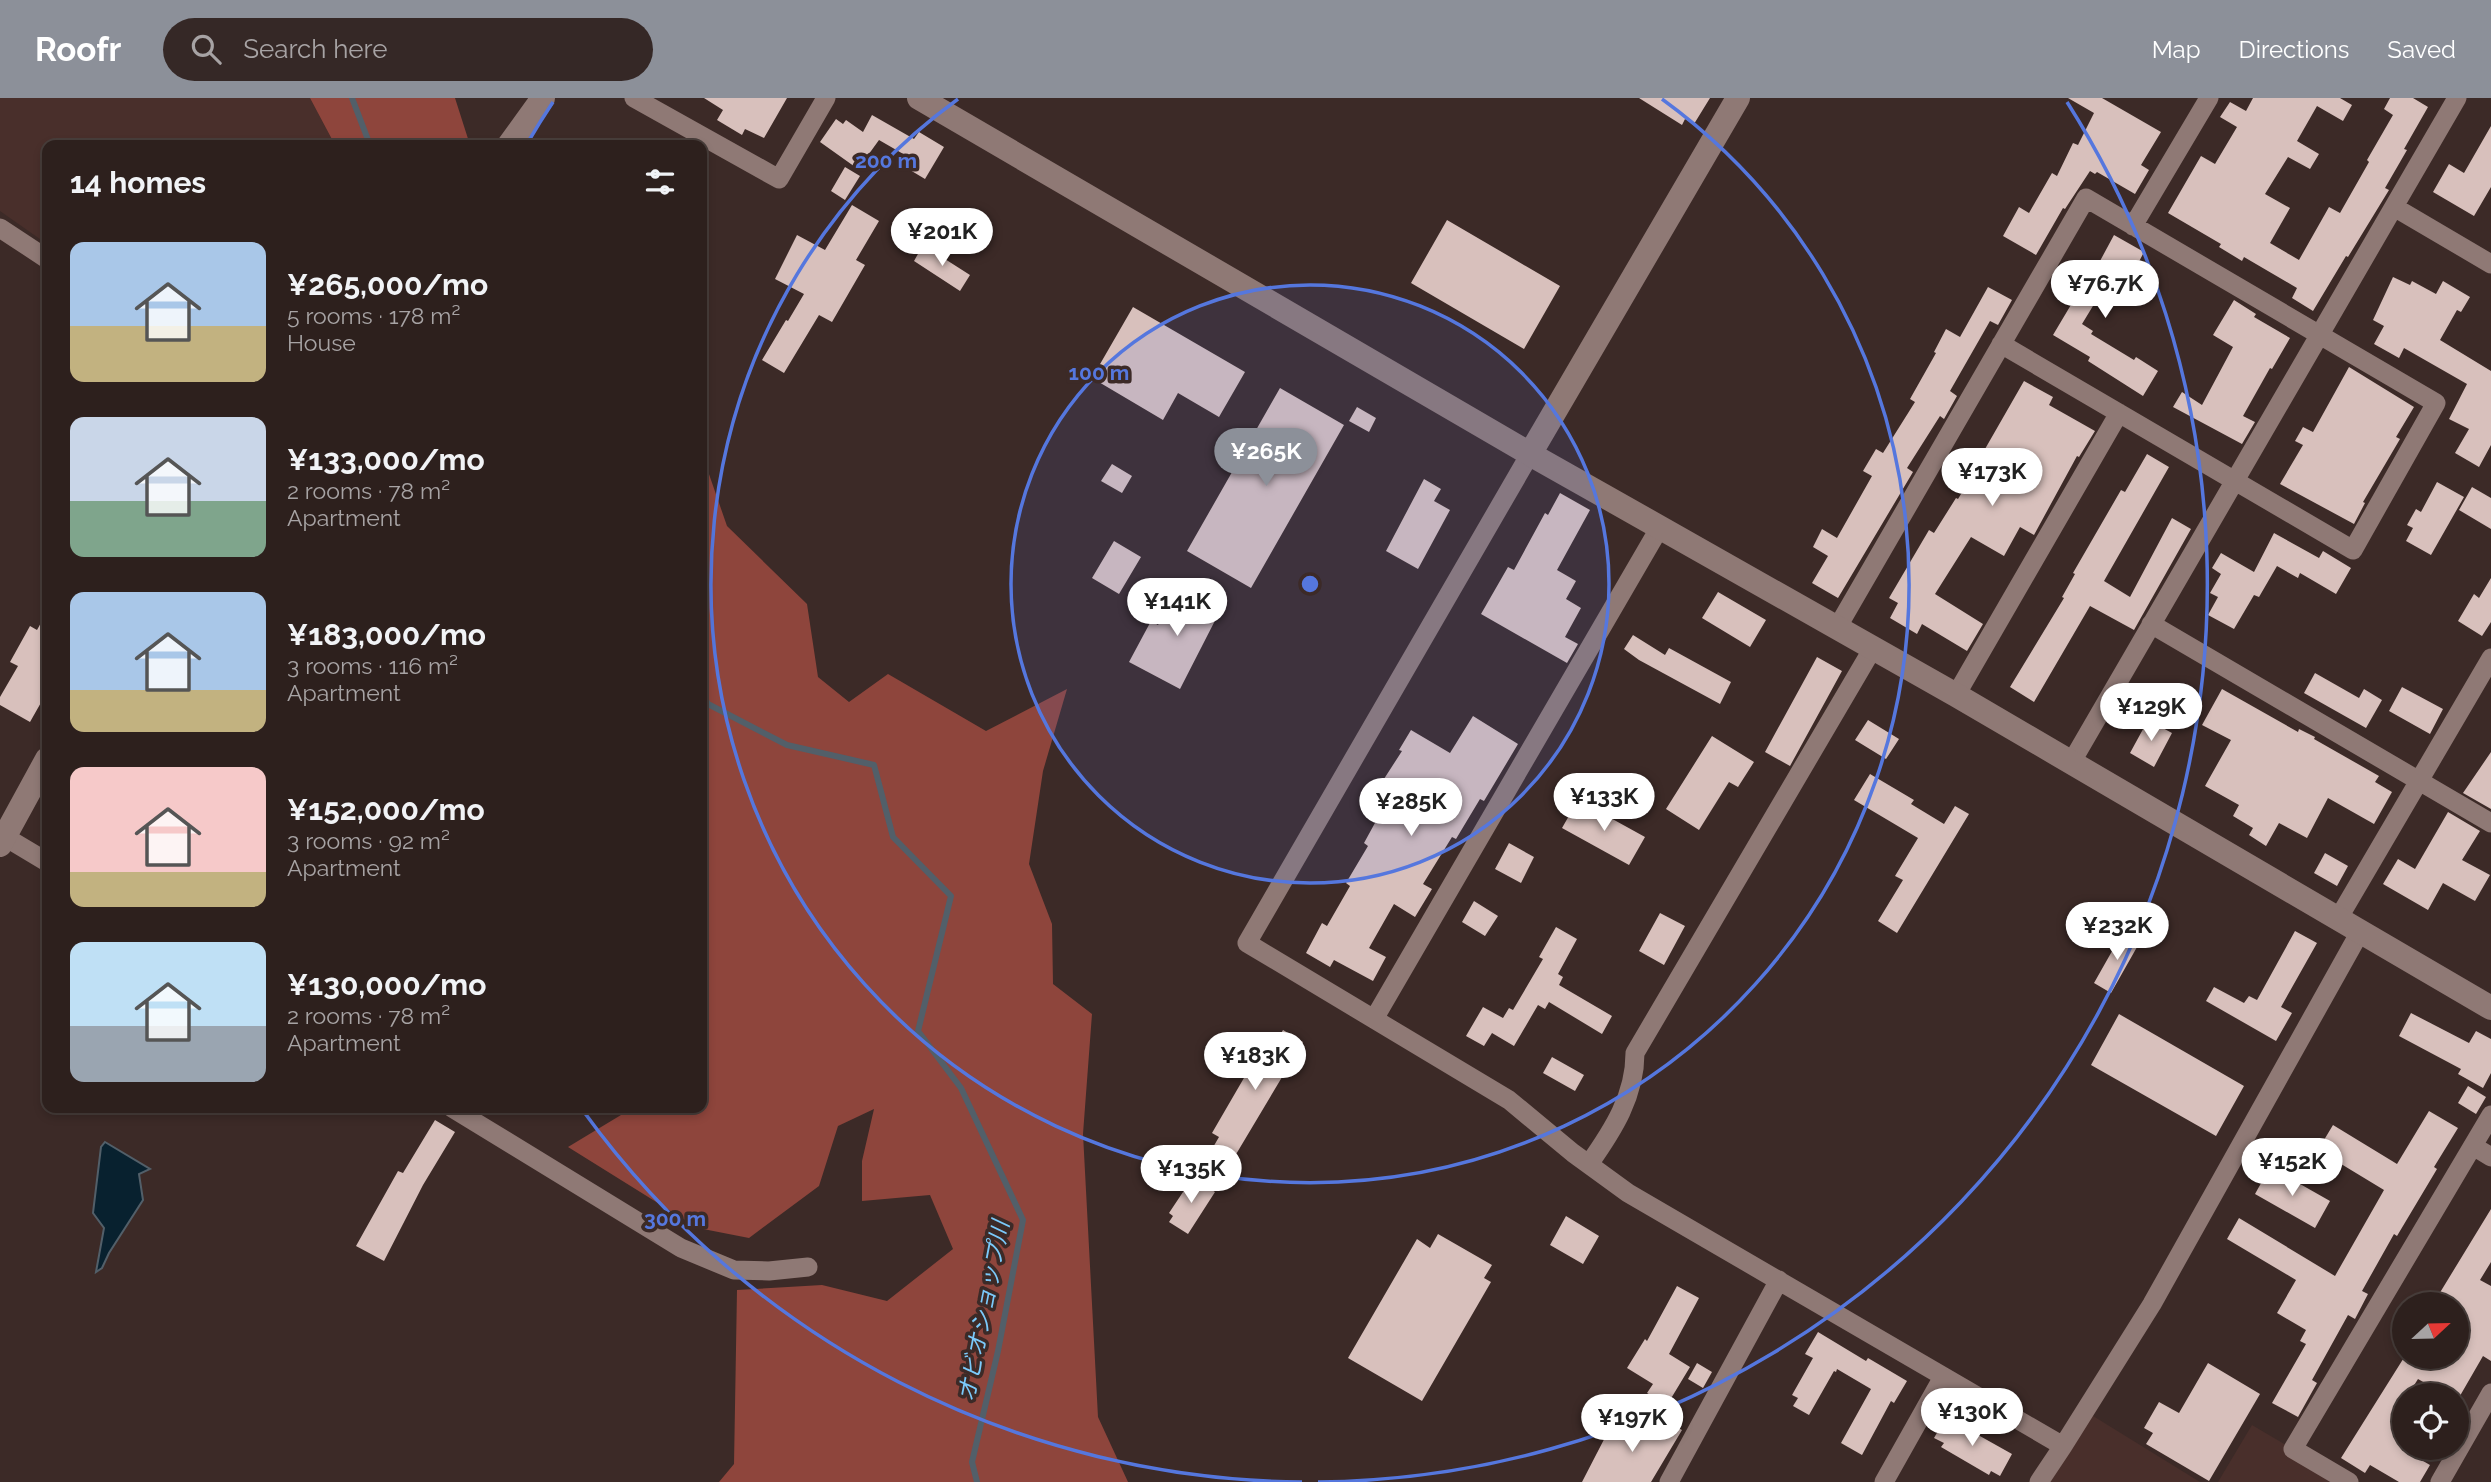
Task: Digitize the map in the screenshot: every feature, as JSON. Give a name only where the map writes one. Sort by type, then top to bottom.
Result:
[{"type":"street","points":[[513,140],[543,98]]},
{"type":"street","points":[[634,98],[779,179],[826,98]]},
{"type":"street","points":[[919,98],[1531,454],[1956,695],[2491,1009]]},
{"type":"street","points":[[1738,98],[1247,943],[1509,1100],[1628,1193],[2063,1446]]},
{"type":"street","points":[[2133,226],[2206,103],[2185,98]]},
{"type":"street","points":[[2071,763],[2457,98]]},
{"type":"street","points":[[1837,628],[2001,344],[2086,198],[2436,403],[2353,550],[2001,344]]},
{"type":"street","points":[[2394,208],[2491,264]]},
{"type":"street","points":[[0,228],[42,256]]},
{"type":"street","points":[[1956,695],[2119,413]]},
{"type":"street","points":[[1374,1019],[1660,527]]},
{"type":"street","points":[[2151,624],[2491,823]]},
{"type":"street","points":[[1589,1164],[1613,1130],[1627,1098],[1633,1077],[1635,1053],[1873,648]]},
{"type":"street","points":[[2338,919],[2491,658]]},
{"type":"street","points":[[42,769],[2,838],[42,859]]},
{"type":"street","points":[[2039,1482],[2152,1304],[2360,932]]},
{"type":"street","points":[[460,1113],[681,1248],[734,1270],[769,1271],[808,1267]]},
{"type":"street","points":[[2348,1482],[2293,1449],[2491,1115]]},
{"type":"street","points":[[2473,1146],[2491,1157]]},
{"type":"street","points":[[1670,1482],[1779,1280]]},
{"type":"street","points":[[1884,1482],[1943,1377]]},
{"type":"street","points":[[2440,1482],[2491,1393]]},
{"type":"shaded area","points":[[0,98],[310,98],[332,140],[42,140],[42,240],[0,211]]},
{"type":"shaded area","points":[[310,98],[455,98],[468,140],[332,140]]},
{"type":"shaded area","points":[[707,468],[727,526],[807,604],[818,677],[849,702],[888,674],[986,731],[1067,689],[1043,771],[1029,864],[1052,924],[1053,984],[1092,1014],[1083,1134],[1098,1417],[1128,1482],[719,1482],[734,1464],[737,1290],[822,1285],[887,1301],[953,1249],[930,1195],[862,1201],[862,1161],[874,1109],[838,1126],[819,1186],[749,1238],[698,1228],[568,1147],[621,1115],[707,1113]]},
{"type":"shaded area","points":[[2085,1411],[2200,1482],[2039,1482]]},
{"type":"shaded area","points":[[2252,1425],[2349,1482],[2218,1482]]},
{"type":"water","points":[[105,1142],[150,1169],[139,1174],[143,1200],[102,1268],[96,1272],[104,1228],[93,1213],[101,1147]]},
{"type":"building","points":[[704,98],[787,98],[764,138],[745,129],[742,135],[717,120],[723,110]]},
{"type":"building","points":[[1639,98],[1710,98],[1694,124],[1685,119],[1682,125]]},
{"type":"building","points":[[2068,98],[2102,98],[2161,132],[2141,165],[2149,170],[2135,194],[2097,172],[2095,174],[2090,171],[2065,209],[2063,208],[2036,255],[2003,236],[2019,207],[2029,213],[2052,173],[2057,176],[2073,143],[2078,145],[2094,113]]},
{"type":"building","points":[[2253,98],[2340,98],[2352,105],[2343,121],[2317,106],[2297,141],[2319,154],[2310,169],[2288,157],[2265,194],[2290,208],[2270,243],[2299,260],[2329,207],[2340,213],[2369,162],[2367,160],[2393,115],[2384,109],[2390,98],[2413,98],[2428,107],[2385,188],[2389,190],[2313,311],[2292,298],[2297,288],[2244,257],[2242,261],[2219,247],[2221,244],[2168,213],[2201,156],[2215,164],[2237,127],[2220,117],[2230,102],[2246,111]]},
{"type":"building","points":[[872,115],[914,139],[919,132],[944,147],[925,179],[900,164],[905,155],[879,140],[858,169],[820,142],[836,119],[843,124],[846,120],[863,132]]},
{"type":"building","points":[[2491,126],[2491,187],[2474,216],[2433,192],[2449,164],[2464,173]]},
{"type":"building","points":[[845,167],[860,176],[845,200],[831,191]]},
{"type":"building","points":[[852,205],[879,221],[856,260],[865,265],[832,322],[819,315],[784,373],[762,360],[804,294],[775,279],[797,235],[825,250]]},
{"type":"building","points":[[1447,220],[1560,286],[1524,349],[1411,283]]},
{"type":"building","points":[[2114,235],[2144,252],[2131,277],[2116,268],[2082,324],[2093,331],[2091,334],[2158,371],[2143,396],[2088,361],[2090,357],[2053,335],[2078,293],[2074,291],[2086,271],[2093,274]]},
{"type":"building","points":[[923,245],[970,275],[960,291],[914,261]]},
{"type":"building","points":[[2393,277],[2410,285],[2412,281],[2436,294],[2443,281],[2470,297],[2461,312],[2457,310],[2440,340],[2491,371],[2491,445],[2479,467],[2455,453],[2469,429],[2449,419],[2467,384],[2404,348],[2399,358],[2374,344],[2384,326],[2373,320]]},
{"type":"building","points":[[1988,287],[2012,300],[1998,325],[1990,321],[1950,391],[1957,396],[1944,419],[1940,416],[1907,468],[1913,472],[1838,598],[1812,583],[1828,556],[1813,547],[1822,529],[1837,538],[1872,476],[1863,471],[1876,449],[1883,453],[1915,402],[1910,399],[1946,329],[1960,337]]},
{"type":"building","points":[[2234,300],[2256,314],[2254,317],[2290,338],[2243,416],[2255,422],[2242,444],[2173,407],[2182,392],[2202,405],[2233,347],[2213,335]]},
{"type":"building","points":[[1133,307],[1245,372],[1219,417],[1178,393],[1163,420],[1092,378]]},
{"type":"building","points":[[2349,367],[2414,407],[2396,437],[2400,439],[2363,502],[2365,503],[2354,524],[2280,484],[2303,445],[2295,441],[2303,427],[2313,432]]},
{"type":"building","points":[[2024,381],[2053,397],[2049,405],[2095,431],[2079,457],[2077,456],[2034,535],[2020,527],[2004,556],[1971,537],[1935,594],[1983,624],[1967,651],[1922,624],[1917,634],[1890,618],[1898,603],[1889,598],[1929,530],[1934,533],[1956,498],[1958,499]]},
{"type":"building","points":[[1280,388],[1344,425],[1251,588],[1187,551]]},
{"type":"building","points":[[1357,407],[1376,418],[1369,432],[1349,421]]},
{"type":"building","points":[[2147,454],[2169,467],[2104,581],[2130,597],[2172,518],[2191,529],[2134,630],[2090,606],[2034,702],[2010,687],[2064,598],[2062,597],[2075,574],[2073,573],[2121,490],[2125,492]]},
{"type":"building","points":[[1112,464],[1132,476],[1122,493],[1101,481]]},
{"type":"building","points":[[1424,479],[1441,489],[1434,501],[1450,510],[1418,569],[1386,551]]},
{"type":"building","points":[[2437,482],[2464,497],[2431,555],[2406,541],[2413,528],[2407,525],[2416,509],[2421,512]]},
{"type":"building","points":[[2472,487],[2491,498],[2491,529],[2459,510]]},
{"type":"building","points":[[1560,493],[1590,510],[1557,570],[1576,581],[1566,599],[1581,608],[1565,637],[1578,644],[1567,663],[1481,614],[1508,567],[1514,570],[1545,513],[1548,515]]},
{"type":"building","points":[[2274,533],[2319,558],[2323,551],[2351,568],[2336,594],[2300,573],[2298,578],[2277,566],[2259,597],[2254,595],[2234,629],[2208,615],[2218,597],[2210,593],[2221,574],[2212,568],[2221,553],[2254,572]]},
{"type":"building","points":[[1114,541],[1141,557],[1119,594],[1092,578]]},
{"type":"building","points":[[2491,578],[2491,622],[2482,636],[2458,621],[2474,594],[2479,598]]},
{"type":"building","points":[[1193,589],[1223,605],[1180,689],[1129,662],[1151,621],[1158,625],[1174,595],[1186,601]]},
{"type":"building","points":[[1718,592],[1766,620],[1750,647],[1702,618]]},
{"type":"building","points":[[42,621],[42,701],[30,722],[0,705],[0,697],[18,666],[10,662],[30,626],[37,630]]},
{"type":"building","points":[[1633,635],[1665,655],[1669,648],[1731,682],[1720,704],[1624,649]]},
{"type":"building","points":[[1817,657],[1842,671],[1790,766],[1765,752]]},
{"type":"building","points":[[2315,673],[2359,698],[2364,689],[2382,700],[2366,728],[2304,693]]},
{"type":"building","points":[[2402,687],[2443,709],[2430,734],[2389,711]]},
{"type":"building","points":[[2222,689],[2298,732],[2299,729],[2315,737],[2314,739],[2379,776],[2375,782],[2392,792],[2374,824],[2328,798],[2307,838],[2279,823],[2266,846],[2249,835],[2253,828],[2233,816],[2239,805],[2205,786],[2231,740],[2202,725]]},
{"type":"building","points":[[1473,716],[1518,744],[1484,801],[1480,799],[1456,839],[1452,837],[1423,884],[1432,889],[1415,917],[1394,904],[1369,948],[1386,957],[1373,981],[1334,960],[1330,967],[1306,953],[1322,923],[1327,926],[1350,886],[1346,883],[1368,846],[1364,843],[1387,801],[1382,798],[1389,786],[1382,782],[1402,751],[1399,750],[1411,730],[1450,753]]},
{"type":"building","points":[[1868,720],[1899,739],[1886,759],[1855,740]]},
{"type":"building","points":[[2148,720],[2172,733],[2154,767],[2130,753]]},
{"type":"building","points":[[1712,736],[1754,762],[1738,787],[1729,782],[1699,830],[1666,809]]},
{"type":"building","points":[[2491,752],[2491,809],[2463,793]]},
{"type":"building","points":[[1870,774],[1914,800],[1911,804],[1944,824],[1955,806],[1969,814],[1897,933],[1878,921],[1903,880],[1895,876],[1918,838],[1854,800]]},
{"type":"building","points":[[1578,800],[1645,837],[1629,865],[1562,828]]},
{"type":"building","points":[[2448,812],[2480,831],[2462,860],[2490,875],[2475,901],[2443,883],[2428,910],[2383,884],[2398,859],[2415,869]]},
{"type":"building","points":[[1509,843],[1534,857],[1521,883],[1495,869]]},
{"type":"building","points":[[2325,853],[2348,866],[2337,886],[2314,873]]},
{"type":"building","points":[[1474,901],[1498,916],[1485,936],[1462,922]]},
{"type":"building","points":[[1660,913],[1685,926],[1664,965],[1639,951]]},
{"type":"building","points":[[1556,927],[1577,939],[1558,974],[1563,977],[1559,985],[1612,1016],[1602,1034],[1549,1002],[1545,1009],[1538,1005],[1514,1046],[1492,1033],[1484,1046],[1466,1036],[1483,1007],[1503,1018],[1509,1008],[1513,1010],[1543,959],[1539,957]]},
{"type":"building","points":[[2124,930],[2141,940],[2111,993],[2094,983]]},
{"type":"building","points":[[2295,931],[2317,943],[2281,1007],[2292,1013],[2276,1041],[2206,1001],[2214,987],[2244,1003],[2249,996],[2257,1000]]},
{"type":"building","points":[[2411,1013],[2469,1043],[2476,1031],[2491,1039],[2491,1073],[2483,1088],[2458,1074],[2461,1069],[2399,1036]]},
{"type":"building","points":[[2119,1014],[2244,1086],[2216,1136],[2091,1065]]},
{"type":"building","points":[[1283,1030],[1303,1042],[1232,1161],[1212,1149],[1219,1137],[1212,1133],[1268,1034],[1277,1040]]},
{"type":"building","points":[[1552,1057],[1584,1075],[1575,1091],[1543,1073]]},
{"type":"building","points":[[2468,1086],[2486,1097],[2476,1114],[2458,1103]]},
{"type":"building","points":[[2429,1111],[2458,1128],[2434,1167],[2437,1169],[2397,1236],[2394,1234],[2362,1291],[2368,1294],[2355,1319],[2348,1315],[2312,1380],[2317,1383],[2298,1417],[2272,1403],[2306,1344],[2300,1341],[2306,1330],[2277,1313],[2296,1280],[2227,1239],[2239,1218],[2335,1276],[2384,1190],[2318,1150],[2333,1125],[2397,1164]]},
{"type":"building","points":[[435,1120],[455,1132],[423,1185],[384,1261],[356,1246],[398,1171],[403,1173]]},
{"type":"building","points":[[2270,1167],[2330,1201],[2315,1228],[2255,1194]]},
{"type":"building","points":[[1193,1177],[1215,1192],[1188,1234],[1169,1222],[1173,1216],[1169,1213]]},
{"type":"building","points":[[2491,1209],[2491,1262],[2480,1280],[2491,1286],[2491,1361],[2483,1356],[2467,1383],[2425,1383],[2418,1379],[2416,1383],[2392,1383],[2392,1460],[2421,1460],[2430,1465],[2420,1482],[2399,1482],[2370,1465],[2365,1473],[2341,1458],[2397,1369],[2469,1369],[2469,1292],[2440,1292]]},
{"type":"building","points":[[1566,1216],[1599,1236],[1583,1264],[1550,1245]]},
{"type":"building","points":[[1438,1234],[1492,1265],[1484,1278],[1491,1282],[1422,1401],[1348,1358],[1417,1239],[1430,1248]]},
{"type":"building","points":[[1677,1286],[1699,1298],[1669,1354],[1690,1367],[1667,1405],[1647,1393],[1653,1384],[1627,1368],[1645,1339],[1647,1341]]},
{"type":"building","points":[[1818,1332],[1866,1361],[1868,1358],[1907,1381],[1894,1403],[1891,1401],[1862,1455],[1841,1443],[1871,1389],[1837,1369],[1809,1415],[1793,1406],[1798,1398],[1792,1395],[1813,1358],[1805,1354]]},
{"type":"building","points":[[1697,1363],[1712,1372],[1703,1388],[1688,1379]]},
{"type":"building","points":[[2208,1363],[2260,1394],[2209,1481],[2146,1444],[2153,1433],[2144,1428],[2159,1402],[2179,1413]]},
{"type":"building","points":[[1658,1416],[1682,1430],[1651,1482],[1582,1482],[1613,1422],[1644,1440]]},
{"type":"building","points":[[1946,1417],[2012,1454],[2000,1476],[1991,1471],[1989,1475],[1941,1447],[1944,1443],[1934,1438]]},
{"type":"waterway","name":"オビオショップ川","points":[[352,98],[368,140]]},
{"type":"waterway","name":"オビオショップ川","points":[[707,702],[787,745],[874,765],[893,837],[951,896],[918,1031],[961,1088],[1023,1220],[998,1351],[972,1462],[977,1482]]}]
